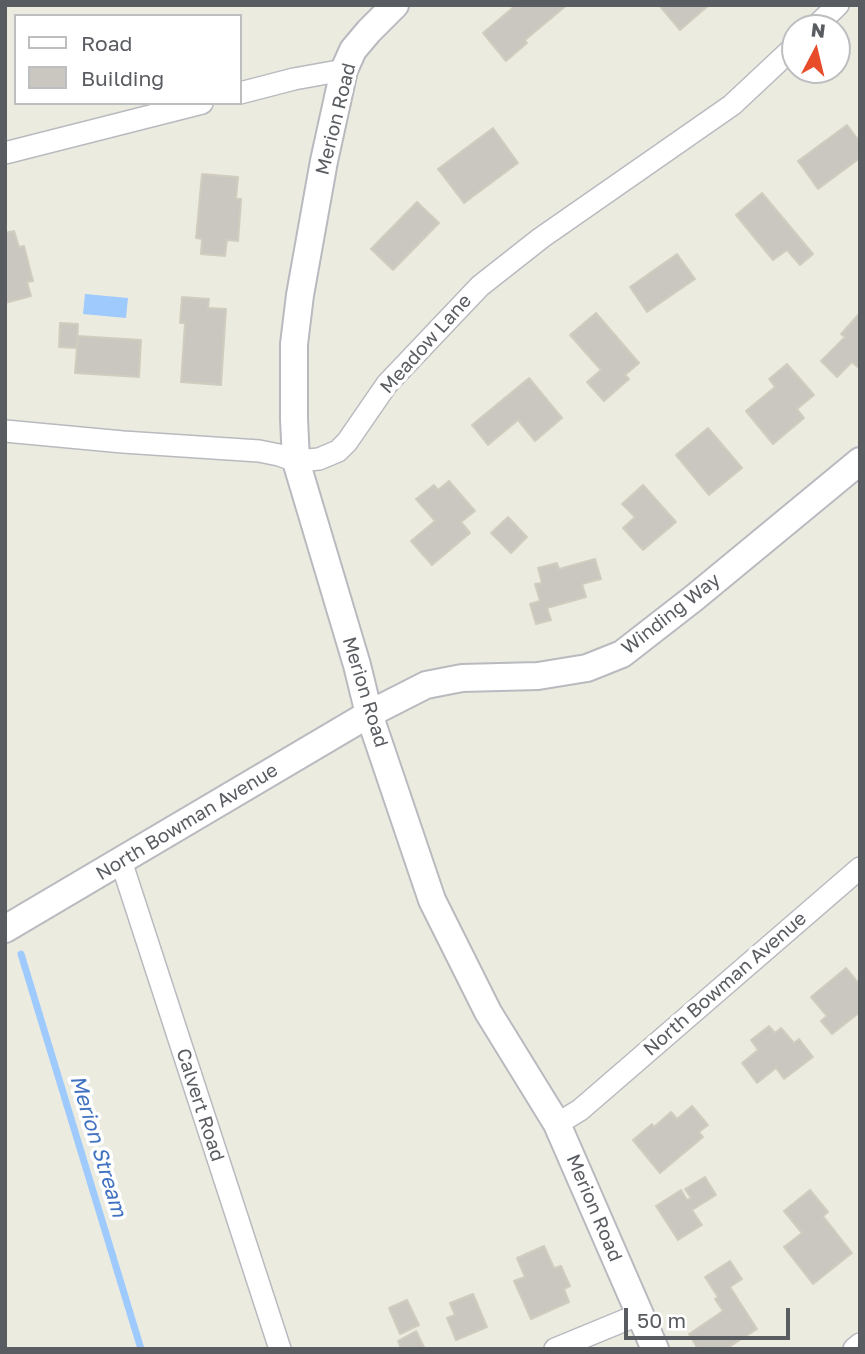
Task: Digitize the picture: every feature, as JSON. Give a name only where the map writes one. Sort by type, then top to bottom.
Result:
[{"type":"street","name":"Merion Road","points":[[395,5],[354,50],[344,70],[310,228],[300,295],[294,344],[296,461],[357,664],[369,714],[432,900],[488,1012],[557,1124],[655,1349]]},
{"type":"street","name":"Meadow Lane","points":[[5,431],[259,451],[296,461],[319,459],[338,451],[387,384],[480,286],[541,238],[732,105],[781,59]]},
{"type":"street","points":[[242,92],[344,70]]},
{"type":"street","points":[[5,153],[194,105]]},
{"type":"street","name":"Winding Way","points":[[369,714],[426,685],[462,678],[538,676],[587,668],[622,654],[860,461]]},
{"type":"street","name":"North Bowman Avenue","points":[[5,929],[369,714]]},
{"type":"street","name":"Calvert Road","points":[[121,861],[280,1349]]},
{"type":"street","name":"North Bowman Avenue","points":[[557,1124],[579,1110],[860,868]]},
{"type":"street","points":[[555,1349],[639,1314]]},
{"type":"street","points":[[854,1349],[860,1344]]},
{"type":"water","points":[[85,294],[128,298],[126,318],[83,314]]},
{"type":"building","points":[[516,5],[567,5],[525,40],[527,43],[506,61],[483,33]]},
{"type":"building","points":[[659,5],[709,5],[680,30]]},
{"type":"building","points":[[847,125],[860,142],[860,158],[818,189],[798,161]]},
{"type":"building","points":[[493,128],[518,163],[464,203],[438,169]]},
{"type":"building","points":[[202,174],[238,177],[236,199],[241,201],[238,241],[227,240],[225,256],[201,254],[202,239],[196,238]]},
{"type":"building","points":[[762,193],[813,254],[800,265],[787,250],[773,260],[736,215]]},
{"type":"building","points":[[417,202],[439,223],[393,270],[371,249]]},
{"type":"building","points":[[14,231],[19,247],[24,246],[33,281],[27,282],[31,296],[5,303],[5,233]]},
{"type":"building","points":[[677,254],[695,279],[647,312],[630,287]]},
{"type":"building","points":[[182,297],[209,299],[208,308],[226,309],[221,385],[181,382],[185,323],[180,323]]},
{"type":"building","points":[[596,313],[639,363],[625,375],[629,379],[604,401],[587,382],[601,370],[570,335]]},
{"type":"building","points":[[859,314],[860,369],[852,362],[837,377],[821,361],[845,337],[841,334]]},
{"type":"building","points":[[60,323],[78,324],[77,348],[59,347]]},
{"type":"building","points":[[78,336],[141,340],[139,377],[75,373]]},
{"type":"building","points":[[787,364],[814,395],[797,409],[804,418],[773,444],[746,411],[775,387],[769,379]]},
{"type":"building","points":[[529,378],[562,418],[535,441],[518,420],[488,445],[472,425]]},
{"type":"building","points":[[708,428],[742,468],[709,495],[676,455]]},
{"type":"building","points":[[449,481],[475,511],[461,522],[470,533],[432,565],[411,541],[435,521],[416,499],[434,485],[438,490]]},
{"type":"building","points":[[643,485],[676,522],[643,550],[623,528],[635,517],[622,504]]},
{"type":"building","points":[[508,517],[527,537],[511,553],[491,533]]},
{"type":"building","points":[[595,559],[601,579],[582,584],[586,597],[547,608],[551,620],[536,624],[530,604],[540,601],[535,584],[542,583],[538,568],[557,563],[559,569]]},
{"type":"building","points":[[846,968],[860,985],[860,1012],[832,1034],[821,1021],[827,1016],[811,997]]},
{"type":"building","points":[[769,1026],[775,1033],[781,1028],[794,1043],[799,1039],[813,1057],[784,1079],[776,1068],[757,1083],[742,1063],[758,1050],[751,1040]]},
{"type":"building","points":[[692,1106],[708,1125],[699,1132],[703,1137],[660,1173],[633,1140],[671,1112],[677,1119]]},
{"type":"building","points":[[705,1177],[716,1195],[692,1210],[702,1225],[678,1240],[656,1206],[681,1190],[687,1200],[691,1198],[685,1189]]},
{"type":"building","points":[[810,1190],[828,1212],[823,1216],[852,1253],[813,1284],[784,1247],[802,1233],[784,1211]]},
{"type":"building","points":[[544,1246],[554,1268],[561,1266],[570,1286],[564,1289],[569,1302],[531,1319],[514,1281],[525,1277],[517,1258]]},
{"type":"building","points":[[730,1261],[742,1279],[730,1287],[757,1329],[726,1349],[698,1349],[689,1334],[723,1311],[715,1299],[718,1297],[705,1277]]},
{"type":"building","points":[[473,1294],[487,1327],[456,1340],[447,1318],[455,1315],[450,1303]]},
{"type":"building","points":[[407,1300],[419,1325],[400,1334],[389,1308]]},
{"type":"building","points":[[416,1331],[425,1349],[401,1349],[398,1341]]},
{"type":"waterway","name":"Merion Stream","points":[[21,954],[141,1349]]}]
